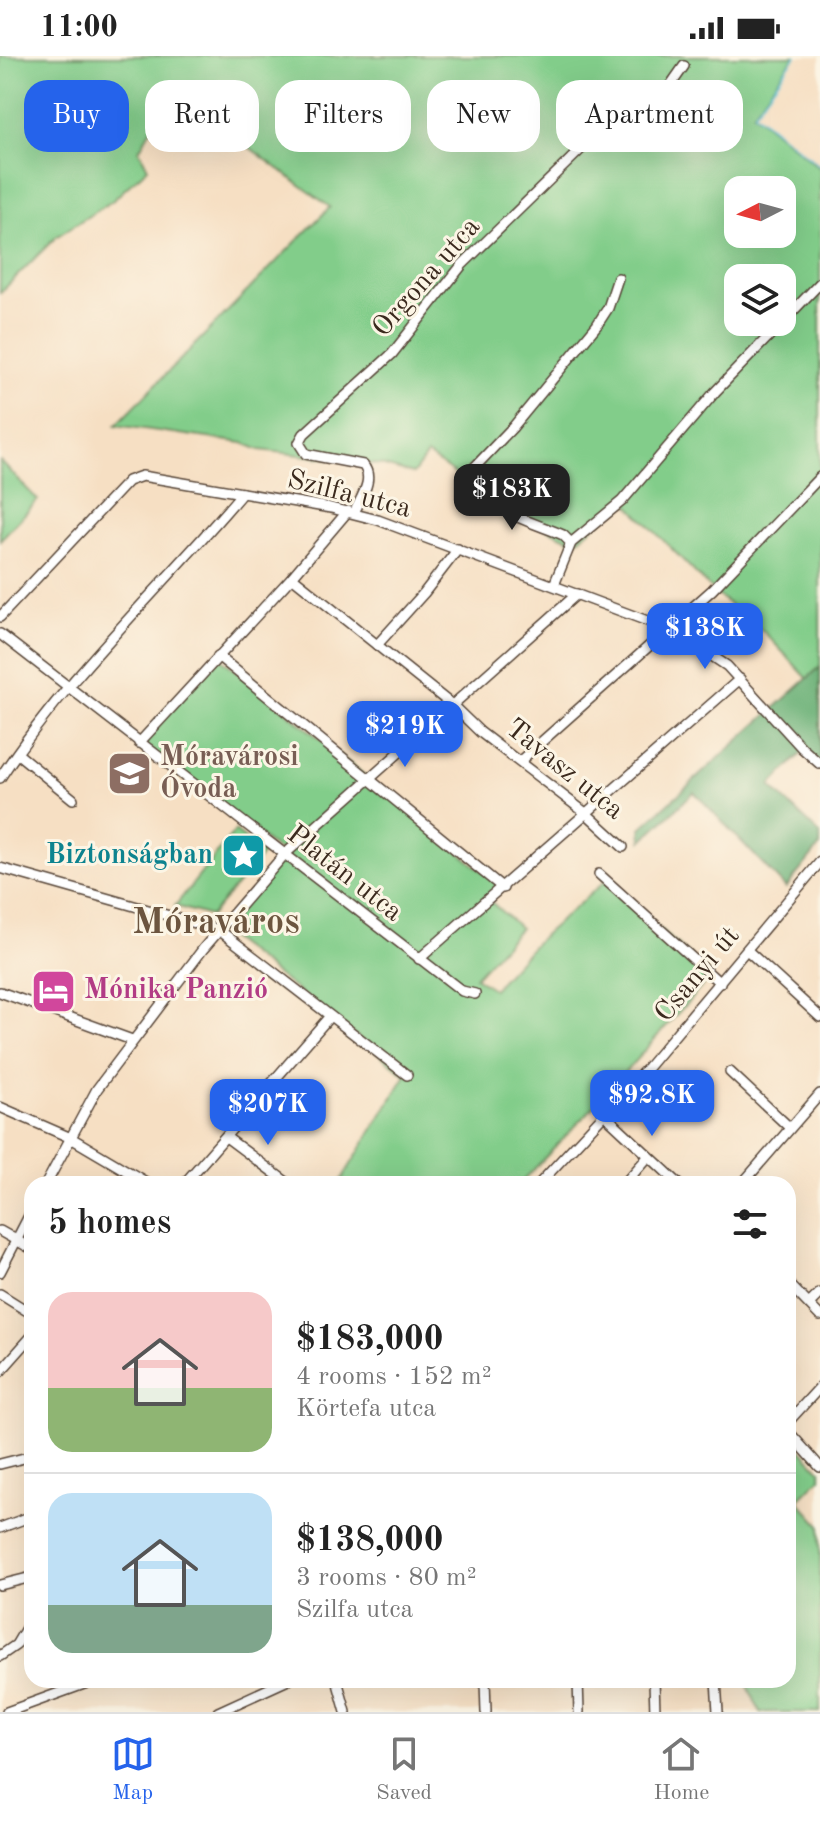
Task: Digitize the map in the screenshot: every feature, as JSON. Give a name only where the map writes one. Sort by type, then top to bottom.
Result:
[{"type":"street","name":"Orgona utca","points":[[139,743],[351,512],[369,479],[363,465],[306,454],[299,443],[304,434],[392,354],[462,265],[613,118],[630,106],[663,96],[684,66]]},
{"type":"street","points":[[571,543],[563,535],[495,505],[475,485],[471,471],[513,427],[597,325],[608,308],[618,278]]},
{"type":"street","points":[[554,585],[571,543],[622,501],[707,401],[820,283]]},
{"type":"street","name":"Szilfa utca","points":[[0,617],[135,477],[351,512],[458,549],[668,630],[706,651],[740,679],[820,764]]},
{"type":"street","points":[[520,761],[728,575],[820,477]]},
{"type":"street","points":[[0,777],[68,688],[242,493]]},
{"type":"street","points":[[377,645],[458,549]]},
{"type":"street","name":"Tavasz utca","points":[[292,577],[452,705],[480,732],[587,814],[623,847]]},
{"type":"street","points":[[50,1176],[97,1089],[132,1040],[219,930],[284,855],[577,594]]},
{"type":"street","name":"Platán utca","points":[[0,634],[419,959],[462,991],[475,994]]},
{"type":"street","points":[[218,656],[503,888]]},
{"type":"street","points":[[419,959],[740,679]]},
{"type":"street","points":[[18,754],[73,799]]},
{"type":"street","name":"Csanyi út","points":[[546,1176],[748,951],[820,862]]},
{"type":"street","points":[[0,868],[219,930],[407,1075]]},
{"type":"street","points":[[599,874],[720,983]]},
{"type":"street","points":[[748,951],[820,1017]]},
{"type":"street","points":[[0,992],[132,1040]]},
{"type":"street","points":[[191,1176],[330,1016]]},
{"type":"street","points":[[730,1072],[790,1128]]},
{"type":"street","points":[[749,1176],[820,1094]]},
{"type":"street","points":[[0,1107],[71,1138],[135,1176]]},
{"type":"street","points":[[604,1114],[670,1176]]},
{"type":"street","points":[[226,1137],[278,1176]]},
{"type":"street","points":[[631,1176],[648,1157]]},
{"type":"street","points":[[0,1272],[24,1228]]},
{"type":"street","points":[[0,1231],[24,1244]]},
{"type":"street","points":[[796,1291],[820,1316]]},
{"type":"street","points":[[809,1304],[820,1293]]},
{"type":"street","points":[[0,1294],[24,1309]]},
{"type":"street","points":[[0,1372],[24,1345]]},
{"type":"street","points":[[796,1413],[820,1387]]},
{"type":"street","points":[[796,1440],[820,1467]]},
{"type":"street","points":[[0,1464],[24,1458]]},
{"type":"street","points":[[0,1528],[24,1519]]},
{"type":"street","points":[[0,1585],[24,1579]]},
{"type":"street","points":[[0,1656],[16,1645],[24,1632]]},
{"type":"street","points":[[7,1712],[73,1688]]},
{"type":"street","points":[[218,1712],[270,1688]]},
{"type":"street","points":[[339,1688],[346,1712]]},
{"type":"street","points":[[485,1688],[486,1712]]},
{"type":"street","points":[[578,1688],[579,1712]]},
{"type":"street","points":[[654,1688],[655,1712]]},
{"type":"street","points":[[716,1688],[718,1712]]},
{"type":"green space","points":[[0,56],[795,56],[753,113],[820,168],[820,667],[808,679],[765,633],[715,593],[625,501],[575,542],[509,511],[427,455],[413,474],[381,465],[260,450],[243,443],[116,425],[330,207],[256,152],[259,152],[259,80],[145,80],[145,140],[139,150],[148,168],[112,201],[56,237],[0,293]]},
{"type":"green space","points":[[0,461],[38,500],[0,540]]},
{"type":"green space","points":[[218,656],[503,888],[489,900],[520,928],[475,977],[493,989],[538,940],[605,881],[712,975],[528,1176],[344,1176],[406,1075],[219,930],[284,855],[139,743]]},
{"type":"green space","points":[[820,667],[820,765],[803,752],[770,786],[820,834],[820,846],[786,888],[694,792],[642,841],[641,828]]},
{"type":"green space","points":[[235,831],[264,853],[210,916],[175,906]]},
{"type":"green space","points":[[796,1444],[820,1470],[820,1478],[798,1500],[820,1525],[820,1712],[760,1712],[749,1688],[796,1688]]},
{"type":"waterway","points":[[796,56],[754,113],[820,166]]},
{"type":"place","name":"Móravárosi Óvoda","points":[[129,774]]},
{"type":"place","name":"Biztonságban","points":[[244,856]]},
{"type":"place","name":"Mónika Panzió","points":[[53,991]]},
{"type":"district","name":"Móraváros","points":[[216,924]]}]
